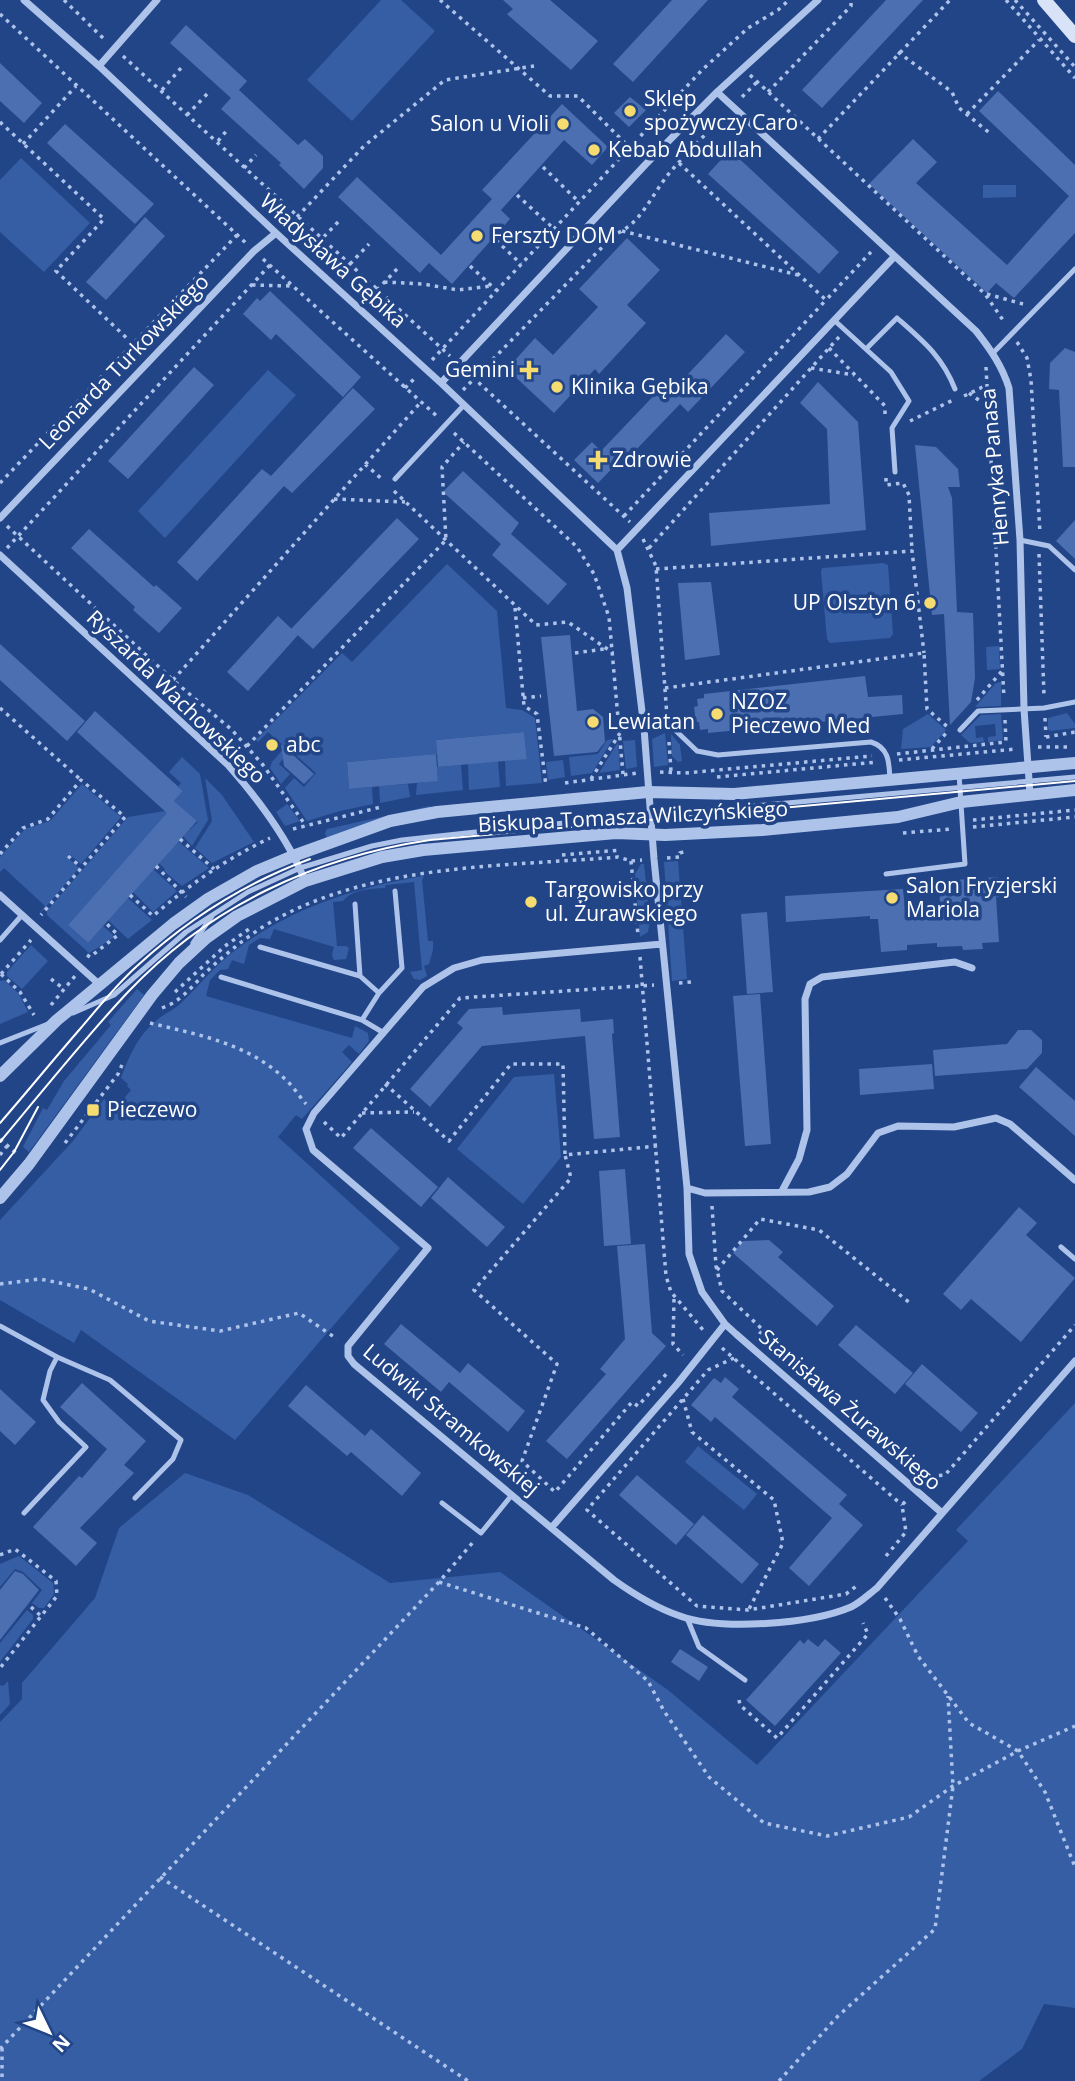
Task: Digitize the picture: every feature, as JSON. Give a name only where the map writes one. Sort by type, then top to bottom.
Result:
[{"type":"main road","points":[[1044,0],[1075,36]]},
{"type":"street","name":"Władysława Gębika","points":[[24,0],[425,368],[617,550]]},
{"type":"street","points":[[99,66],[157,0]]},
{"type":"street","points":[[441,383],[646,164],[717,92],[818,0]]},
{"type":"street","name":"Henryka Panasa","points":[[717,92],[976,331],[1003,369],[1009,388],[1020,540],[1024,709],[1029,781]]},
{"type":"street","name":"Leonarda Turkowskiego","points":[[0,519],[254,251],[275,233]]},
{"type":"street","points":[[648,792],[644,728],[627,588],[617,550],[894,257]]},
{"type":"street","name":"Ryszarda Wachowskiego","points":[[0,555],[228,765],[256,796],[300,868],[305,881]]},
{"type":"street","name":"Biskupa Tomasza Wilczyńskiego","points":[[0,1198],[29,1164],[152,995],[179,963],[206,938],[237,916],[305,881],[382,858],[423,850],[616,833],[652,835],[762,830],[898,817],[961,802],[1029,781],[1075,763]]},
{"type":"street","name":"Biskupa Tomasza Wilczyńskiego","points":[[0,1076],[56,1016],[100,985],[173,923],[208,899],[293,856],[390,821],[437,812],[648,792],[734,794],[890,780],[1029,781],[1075,790]]},
{"type":"street","name":"Stanisława Żurawskiego","points":[[648,792],[687,1188],[689,1254],[702,1292],[725,1324],[942,1513],[1075,1361]]},
{"type":"street","points":[[0,895],[100,985]]},
{"type":"street","points":[[314,1113],[424,987],[454,968],[482,960],[662,944]]},
{"type":"street","points":[[782,1191],[799,1159],[807,1130],[806,999],[810,984],[822,977],[955,962],[972,968]]},
{"type":"street","name":"Ludwiki Stramkowskiej","points":[[314,1113],[306,1129],[313,1150],[428,1248],[348,1346],[348,1356],[354,1364],[511,1496],[635,1595],[687,1618],[713,1624],[750,1624],[825,1616],[854,1606],[877,1588],[942,1513]]},
{"type":"street","points":[[687,1188],[711,1193],[809,1192],[830,1187],[846,1174],[878,1133],[898,1126],[954,1127],[996,1118],[1010,1124],[1075,1180]]},
{"type":"street","points":[[552,1527],[678,1383],[725,1324]]},
{"type":"lane","points":[[993,353],[1075,269]]},
{"type":"lane","points":[[867,348],[897,318],[929,346],[947,369],[956,389]]},
{"type":"lane","points":[[834,320],[891,372],[909,401],[892,428],[895,472]]},
{"type":"lane","points":[[395,479],[464,405]]},
{"type":"lane","points":[[1020,540],[1049,546],[1075,570]]},
{"type":"lane","points":[[959,733],[978,711],[1024,709],[1075,702]]},
{"type":"lane","points":[[644,728],[673,728],[696,751],[707,754],[867,742],[881,745],[888,758],[890,780]]},
{"type":"lane","points":[[1029,781],[1075,776]]},
{"type":"lane","points":[[0,1043],[56,1016],[114,995],[172,943],[248,892],[300,868],[350,852],[402,840],[650,816],[959,780],[965,864],[886,873]]},
{"type":"lane","points":[[362,1020],[379,993],[402,968],[395,891]]},
{"type":"lane","points":[[355,904],[360,976]]},
{"type":"lane","points":[[179,963],[216,911]]},
{"type":"lane","points":[[0,940],[22,915]]},
{"type":"lane","points":[[260,947],[360,976],[379,993]]},
{"type":"lane","points":[[221,977],[362,1020],[384,1032]]},
{"type":"lane","points":[[1061,1247],[1075,1259]]},
{"type":"lane","points":[[0,1326],[57,1357],[110,1380],[181,1440],[173,1459],[135,1498]]},
{"type":"lane","points":[[24,1513],[86,1447],[59,1422],[43,1400],[50,1371],[57,1357]]},
{"type":"lane","points":[[442,1503],[481,1533],[511,1496]]},
{"type":"lane","points":[[687,1618],[698,1647],[745,1680]]},
{"type":"path","points":[[64,0],[107,42]]},
{"type":"path","points":[[440,0],[550,96],[578,96],[641,159]]},
{"type":"path","points":[[425,368],[720,53],[748,28],[789,0]]},
{"type":"path","points":[[768,92],[851,6],[851,0]]},
{"type":"path","points":[[818,139],[950,0]]},
{"type":"path","points":[[1006,0],[1075,78]]},
{"type":"path","points":[[1015,0],[1075,67]]},
{"type":"path","points":[[0,14],[248,245]]},
{"type":"path","points":[[967,114],[1039,40]]},
{"type":"path","points":[[118,52],[527,429]]},
{"type":"path","points":[[898,52],[952,92],[959,108],[992,135]]},
{"type":"path","points":[[297,217],[363,146],[445,80],[534,66]]},
{"type":"path","points":[[161,91],[181,68]]},
{"type":"path","points":[[749,74],[985,294],[1010,330]]},
{"type":"path","points":[[23,144],[77,86]]},
{"type":"path","points":[[187,115],[209,92]]},
{"type":"path","points":[[622,232],[648,204],[667,176],[727,113]]},
{"type":"path","points":[[0,122],[104,219],[57,271],[133,344]]},
{"type":"path","points":[[217,141],[228,129]]},
{"type":"path","points":[[244,168],[256,155]]},
{"type":"path","points":[[679,163],[826,300]]},
{"type":"path","points":[[543,167],[579,202]]},
{"type":"path","points":[[517,195],[554,229]]},
{"type":"path","points":[[310,251],[341,219]]},
{"type":"path","points":[[474,379],[615,234],[622,232],[800,276]]},
{"type":"path","points":[[0,483],[237,234]]},
{"type":"path","points":[[496,240],[520,264]]},
{"type":"path","points":[[350,264],[369,244]]},
{"type":"path","points":[[623,516],[874,249]]},
{"type":"path","points":[[261,257],[583,554],[604,598],[609,617],[623,774]]},
{"type":"path","points":[[0,555],[270,265]]},
{"type":"path","points":[[470,267],[496,290]]},
{"type":"path","points":[[377,290],[397,269]]},
{"type":"path","points":[[384,282],[423,284],[457,290],[491,286]]},
{"type":"path","points":[[251,285],[293,286]]},
{"type":"path","points":[[985,294],[1021,305],[1028,304]]},
{"type":"path","points":[[649,548],[846,330]]},
{"type":"path","points":[[982,358],[986,367],[1006,742]]},
{"type":"path","points":[[811,368],[855,375]]},
{"type":"path","points":[[908,422],[987,384]]},
{"type":"path","points":[[969,393],[988,407]]},
{"type":"path","points":[[173,680],[421,402]]},
{"type":"path","points":[[247,746],[446,540],[442,467],[464,442]]},
{"type":"path","points":[[365,464],[536,625],[568,622],[613,653]]},
{"type":"path","points":[[334,499],[405,502]]},
{"type":"path","points":[[0,519],[173,680],[232,730],[306,825]]},
{"type":"path","points":[[656,569],[912,551],[924,653],[927,709],[959,733]]},
{"type":"path","points":[[515,606],[524,706],[537,714],[546,786]]},
{"type":"path","points":[[575,653],[607,649]]},
{"type":"path","points":[[665,688],[924,653]]},
{"type":"path","points":[[523,698],[541,696]]},
{"type":"path","points":[[0,708],[125,817],[33,924]]},
{"type":"path","points":[[1034,740],[1075,732]]},
{"type":"path","points":[[591,779],[620,733]]},
{"type":"path","points":[[713,777],[1018,741]]},
{"type":"path","points":[[1035,748],[1075,747]]},
{"type":"path","points":[[654,772],[685,773],[1018,749]]},
{"type":"path","points":[[0,854],[23,828],[48,819],[81,780]]},
{"type":"path","points":[[130,895],[153,916],[188,886],[272,837]]},
{"type":"path","points":[[180,839],[214,869]]},
{"type":"path","points":[[68,856],[81,867]]},
{"type":"path","points":[[644,860],[631,861],[618,857],[424,873],[339,893],[300,908],[262,928],[227,952],[175,1002],[164,1006],[147,1022],[212,1037],[244,1051],[288,1081],[314,1113],[341,1138],[460,998],[691,982]]},
{"type":"path","points":[[631,861],[666,1276],[674,1296],[704,1332],[902,1505]]},
{"type":"path","points":[[156,866],[178,888]]},
{"type":"path","points":[[42,914],[51,922]]},
{"type":"path","points":[[85,953],[90,957],[120,937],[106,923]]},
{"type":"path","points":[[31,940],[0,975],[20,992],[34,1015]]},
{"type":"path","points":[[56,1016],[50,1004],[76,975]]},
{"type":"path","points":[[51,978],[71,995]]},
{"type":"path","points":[[56,1152],[75,1133],[118,1074],[122,1063]]},
{"type":"path","points":[[385,1084],[449,1141],[511,1064],[563,1064],[565,1156],[571,1178],[474,1290],[557,1364],[522,1461],[555,1492],[632,1402],[638,1406],[674,1365]]},
{"type":"path","points":[[362,1113],[416,1112]]},
{"type":"path","points":[[0,1139],[24,1160]]},
{"type":"path","points":[[0,1155],[7,1146]]},
{"type":"path","points":[[565,1156],[657,1146]]},
{"type":"path","points":[[711,1193],[717,1270],[722,1291],[763,1330],[735,1359],[708,1370],[587,1510],[697,1606],[748,1610]]},
{"type":"path","points":[[717,1270],[760,1219],[819,1230],[910,1303]]},
{"type":"path","points":[[0,1284],[40,1279],[89,1289],[149,1321],[220,1331],[299,1313],[348,1346]]},
{"type":"path","points":[[674,1296],[673,1344],[683,1355],[690,1347]]},
{"type":"path","points":[[697,1339],[704,1332]]},
{"type":"path","points":[[678,1383],[692,1432],[774,1500],[783,1543],[748,1610],[750,1624]]},
{"type":"path","points":[[2,2081],[1,2049],[439,1582],[481,1533]]},
{"type":"path","points":[[0,1555],[15,1549],[56,1581],[57,1596],[0,1668]]},
{"type":"path","points":[[439,1582],[586,1628],[648,1681],[664,1711],[709,1777],[764,1823],[827,1836],[909,1816],[953,1786],[1018,1751],[1075,1726]]},
{"type":"path","points":[[877,1588],[900,1619],[918,1656],[969,1723],[1018,1751],[1045,1792],[1075,1867]]},
{"type":"path","points":[[31,1607],[41,1616]]},
{"type":"path","points":[[739,1700],[740,1705],[777,1738],[868,1634],[863,1623]]},
{"type":"path","points":[[779,2081],[838,2016],[935,1928],[953,1786],[948,1696]]},
{"type":"path","points":[[160,1877],[468,2081]]},
{"type":"shaded area","points":[[381,0],[401,0],[435,31],[352,121],[307,80]]},
{"type":"shaded area","points":[[21,158],[90,223],[44,272],[0,232],[0,180]]},
{"type":"shaded area","points":[[983,185],[1016,185],[1016,197],[983,198]]},
{"type":"shaded area","points":[[268,370],[296,395],[165,538],[138,511]]},
{"type":"shaded area","points":[[883,563],[888,565],[893,634],[890,638],[830,643],[827,639],[822,568]]},
{"type":"shaded area","points":[[447,564],[497,611],[506,708],[522,710],[535,718],[542,783],[506,786],[505,761],[527,758],[524,732],[436,740],[437,754],[347,762],[349,789],[372,787],[373,804],[307,821],[285,788],[294,778],[304,787],[316,773],[290,750],[279,764],[290,774],[281,784],[270,768],[285,747],[268,732],[258,742],[256,740],[342,653],[352,662]]},
{"type":"shaded area","points":[[999,646],[1000,669],[987,670],[986,647]]},
{"type":"shaded area","points":[[1001,682],[1001,706],[975,707],[996,683]]},
{"type":"shaded area","points":[[1067,713],[1075,728],[1048,729],[1048,718]]},
{"type":"shaded area","points":[[928,714],[946,730],[931,747],[901,749],[903,729]]},
{"type":"shaded area","points":[[1001,714],[1003,740],[988,742],[988,737],[996,736],[995,724],[975,726],[976,738],[983,737],[984,742],[970,743],[961,735],[981,715]]},
{"type":"shaded area","points":[[665,733],[668,765],[654,767],[652,739]]},
{"type":"shaded area","points":[[671,734],[680,745],[682,761],[678,762],[672,756]]},
{"type":"shaded area","points":[[613,739],[592,773],[571,776],[569,757],[598,754],[607,740]]},
{"type":"shaded area","points":[[635,740],[637,767],[626,769],[623,741]]},
{"type":"shaded area","points":[[618,742],[620,770],[599,773]]},
{"type":"shaded area","points":[[182,757],[200,774],[208,820],[192,846],[183,836],[198,822],[174,801],[183,791],[178,786],[181,783],[169,772]]},
{"type":"shaded area","points":[[563,760],[565,777],[548,780],[546,762]]},
{"type":"shaded area","points":[[498,761],[500,787],[469,790],[468,764]]},
{"type":"shaded area","points":[[461,765],[463,790],[416,795],[417,783],[438,780],[437,767]]},
{"type":"shaded area","points":[[205,778],[222,795],[254,842],[212,863],[195,848],[212,821]]},
{"type":"shaded area","points":[[82,784],[121,817],[81,864],[69,854],[67,857],[79,868],[37,917],[45,906],[4,868],[0,872],[0,857],[25,829],[50,821]]},
{"type":"shaded area","points":[[408,784],[410,797],[380,803],[379,786]]},
{"type":"shaded area","points":[[287,804],[300,821],[285,826],[276,812]]},
{"type":"shaded area","points":[[430,806],[431,808],[327,839],[325,833],[327,829]]},
{"type":"shaded area","points":[[165,811],[168,813],[68,925],[88,943],[103,926],[113,935],[113,938],[89,953],[47,915],[47,911],[128,817]]},
{"type":"shaded area","points":[[178,841],[209,868],[182,886],[164,871],[159,863]]},
{"type":"shaded area","points":[[678,861],[687,979],[672,981],[664,862]]},
{"type":"shaded area","points":[[641,864],[644,864],[650,921],[648,932],[640,937],[635,874]]},
{"type":"shaded area","points":[[153,869],[177,891],[153,912],[133,892]]},
{"type":"shaded area","points":[[424,876],[422,880],[428,941],[433,941],[433,950],[429,964],[424,966],[427,976],[420,980],[414,979],[410,972],[422,970],[414,882],[362,890],[343,901],[333,902],[337,946],[349,948],[346,959],[334,960],[334,947],[274,929],[270,939],[260,938],[249,945],[244,964],[232,960],[228,969],[220,970],[210,980],[206,996],[352,1038],[355,1026],[368,1033],[369,1041],[359,1054],[349,1045],[342,1052],[352,1062],[302,1119],[296,1115],[278,1137],[400,1248],[235,1440],[81,1330],[74,1343],[0,1300],[0,1220],[73,1141],[104,1099],[116,1108],[131,1090],[121,1078],[135,1046],[150,1026],[179,1005],[228,956],[272,926],[346,894],[372,887],[398,881]]},
{"type":"shaded area","points":[[128,898],[152,920],[128,939],[108,920]]},
{"type":"shaded area","points":[[31,945],[48,961],[22,989],[7,976],[7,972]]},
{"type":"shaded area","points":[[4,980],[19,994],[28,1012],[0,1024],[0,981]]},
{"type":"shaded area","points":[[137,989],[144,995],[29,1152],[23,1147],[43,1108],[47,1110],[64,1081],[111,1025],[108,1022]]},
{"type":"shaded area","points":[[554,1074],[561,1157],[523,1204],[457,1149],[514,1077]]},
{"type":"shaded area","points":[[1075,1403],[1075,2008],[1044,2004],[1022,2049],[979,2081],[0,2081],[0,1722],[22,1699],[22,1683],[95,1598],[119,1528],[185,1473],[248,1495],[390,1583],[500,1572],[668,1690],[757,1765],[968,1541],[956,1530]]},
{"type":"shaded area","points":[[698,1446],[757,1494],[744,1510],[685,1462]]},
{"type":"shaded area","points":[[19,1556],[53,1583],[54,1594],[44,1608],[32,1603],[42,1590],[23,1572],[15,1569],[0,1587],[0,1564]]},
{"type":"shaded area","points":[[27,1610],[33,1615],[33,1619],[0,1662],[0,1643]]},
{"type":"shaded area","points":[[8,1681],[10,1704],[0,1715],[0,1685],[3,1686]]},
{"type":"building","points":[[503,0],[550,0],[598,41],[571,70],[507,14],[513,9]]},
{"type":"building","points":[[672,0],[708,0],[633,82],[613,64]]},
{"type":"building","points":[[886,0],[923,0],[822,108],[802,90]]},
{"type":"building","points":[[186,25],[247,81],[239,90],[298,145],[305,139],[323,156],[323,168],[304,189],[279,165],[281,163],[221,109],[231,98],[170,43]]},
{"type":"building","points":[[0,63],[42,103],[24,123],[0,101]]},
{"type":"building","points":[[998,91],[1075,165],[1075,233],[1014,298],[996,283],[987,293],[869,184],[913,139],[937,162],[916,183],[1007,265],[1069,196],[979,111]]},
{"type":"building","name":"Sklep spożywczy Caro","points":[[630,97],[646,110],[629,127],[614,113]]},
{"type":"building","points":[[562,104],[608,147],[592,165],[564,140],[501,210],[510,219],[452,284],[429,263],[420,273],[338,197],[357,177],[441,255],[492,199],[482,190]]},
{"type":"building","points":[[65,124],[154,204],[135,224],[47,143]]},
{"type":"building","points":[[730,150],[839,252],[819,274],[708,174]]},
{"type":"building","points":[[145,217],[165,236],[106,300],[86,282]]},
{"type":"building","points":[[627,238],[660,270],[627,305],[646,323],[599,374],[595,369],[554,413],[507,369],[535,338],[553,355],[598,307],[579,289]]},
{"type":"building","points":[[270,291],[361,377],[343,397],[276,334],[271,340],[243,314],[257,298],[260,301]]},
{"type":"building","points":[[726,334],[745,352],[688,412],[680,404],[633,453],[630,450],[598,483],[574,460],[592,442],[601,451],[662,387],[669,394]]},
{"type":"building","points":[[1065,348],[1075,352],[1075,467],[1063,467],[1059,390],[1049,389],[1050,363]]},
{"type":"building","points":[[194,367],[214,385],[128,479],[108,461]]},
{"type":"building","points":[[818,382],[858,422],[866,530],[711,546],[709,513],[830,504],[827,429],[800,403]]},
{"type":"building","points":[[353,388],[375,409],[292,493],[284,486],[197,581],[177,562],[262,469],[271,476]]},
{"type":"building","points":[[915,445],[936,447],[958,469],[960,487],[948,487],[952,498],[957,612],[973,613],[975,678],[971,702],[950,725],[944,614],[932,615]]},
{"type":"building","points":[[463,471],[519,523],[511,534],[567,584],[548,605],[492,555],[501,544],[443,492]]},
{"type":"building","points":[[397,518],[419,539],[313,649],[291,629]]},
{"type":"building","points":[[1075,520],[1075,559],[1056,541]]},
{"type":"building","points":[[89,529],[154,587],[156,585],[182,608],[159,633],[71,548]]},
{"type":"building","points":[[711,582],[720,655],[685,660],[678,583]]},
{"type":"building","points":[[278,616],[298,635],[248,691],[227,672]]},
{"type":"building","points":[[570,635],[577,711],[593,709],[603,717],[605,742],[597,752],[554,756],[541,637]]},
{"type":"building","points":[[0,644],[85,721],[67,741],[0,680]]},
{"type":"building","points":[[865,676],[868,697],[902,695],[903,714],[708,733],[708,729],[700,730],[699,722],[696,722],[694,707],[698,706],[697,699],[704,698],[704,694]]},
{"type":"building","points":[[95,711],[183,791],[174,801],[197,821],[88,943],[68,925],[167,813],[77,732]]},
{"type":"building","points":[[524,732],[527,759],[438,767],[436,740]]},
{"type":"building","points":[[281,744],[314,774],[304,784],[284,766]]},
{"type":"building","points":[[436,754],[438,781],[349,789],[347,762]]},
{"type":"building","points":[[998,877],[999,897],[996,897],[999,942],[982,943],[983,949],[937,947],[937,943],[907,945],[907,950],[881,952],[878,919],[870,919],[870,916],[786,922],[785,896],[903,889],[905,909],[940,906],[939,881]]},
{"type":"building","points":[[767,912],[773,992],[747,994],[741,914]]},
{"type":"building","points":[[760,994],[771,1144],[745,1146],[733,996]]},
{"type":"building","points":[[502,1007],[503,1015],[580,1009],[581,1022],[613,1019],[620,1137],[594,1139],[585,1036],[482,1046],[430,1107],[410,1089],[463,1028],[457,1023],[469,1009]]},
{"type":"building","points":[[1018,1030],[1031,1030],[1042,1040],[1042,1053],[1027,1069],[935,1076],[933,1050],[1007,1044]]},
{"type":"building","points":[[932,1064],[934,1089],[860,1095],[859,1069]]},
{"type":"building","points":[[1036,1067],[1075,1101],[1075,1136],[1019,1087]]},
{"type":"building","points":[[371,1128],[438,1187],[421,1207],[353,1148]]},
{"type":"building","points":[[625,1169],[631,1244],[604,1246],[599,1171]]},
{"type":"building","points":[[448,1177],[505,1227],[487,1247],[431,1198]]},
{"type":"building","points":[[1019,1207],[1037,1223],[1026,1235],[1075,1278],[1021,1342],[971,1299],[961,1310],[943,1294]]},
{"type":"building","points":[[769,1240],[783,1252],[778,1257],[834,1306],[817,1326],[733,1253],[743,1241]]},
{"type":"building","points":[[645,1244],[652,1333],[666,1346],[567,1459],[546,1441],[606,1374],[600,1369],[625,1339],[617,1246]]},
{"type":"building","points":[[401,1324],[460,1373],[468,1363],[525,1411],[508,1432],[449,1382],[441,1392],[384,1344]]},
{"type":"building","points":[[856,1325],[913,1373],[895,1394],[838,1345]]},
{"type":"building","points":[[922,1364],[978,1413],[961,1432],[905,1384]]},
{"type":"building","points":[[725,1377],[739,1389],[732,1397],[847,1495],[839,1504],[863,1525],[809,1586],[789,1568],[832,1518],[715,1417],[711,1422],[691,1405],[714,1378],[721,1383]]},
{"type":"building","points":[[82,1383],[146,1441],[124,1465],[134,1473],[80,1528],[97,1543],[76,1566],[33,1527],[107,1449],[60,1407]]},
{"type":"building","points":[[306,1385],[365,1436],[371,1429],[421,1473],[402,1496],[351,1452],[347,1456],[288,1406]]},
{"type":"building","points":[[0,1389],[36,1422],[15,1445],[0,1431]]},
{"type":"building","points":[[637,1475],[694,1524],[676,1545],[619,1495]]},
{"type":"building","points":[[703,1515],[759,1564],[742,1584],[686,1535]]},
{"type":"building","points":[[15,1571],[23,1574],[39,1590],[0,1640],[0,1590]]},
{"type":"building","points":[[808,1639],[818,1647],[825,1639],[841,1653],[775,1726],[746,1700],[800,1640],[804,1644]]},
{"type":"building","points":[[680,1649],[708,1667],[699,1681],[671,1662]]},
{"type":"tram line","points":[[0,1142],[95,1029],[159,962],[228,911],[266,890],[346,859],[430,840],[1075,781]]},
{"type":"tram line","points":[[0,1123],[114,989],[156,949],[197,918],[240,891],[310,859]]},
{"type":"tram line","points":[[0,1170],[14,1152],[38,1107]]},
{"type":"place","name":"Sklep spożywczy Caro","points":[[630,111]]},
{"type":"place","name":"Salon u Violi","points":[[563,124]]},
{"type":"place","name":"Kebab Abdullah","points":[[594,150]]},
{"type":"place","name":"Ferszty DOM","points":[[477,236]]},
{"type":"place","name":"Gemini","points":[[529,370]]},
{"type":"place","name":"Klinika Gębika","points":[[557,387]]},
{"type":"place","name":"Zdrowie","points":[[598,460]]},
{"type":"place","name":"UP Olsztyn 6","points":[[930,603]]},
{"type":"place","name":"NZOZ Pieczewo Med","points":[[717,714]]},
{"type":"place","name":"Lewiatan","points":[[593,722]]},
{"type":"place","name":"abc","points":[[272,745]]},
{"type":"place","name":"Salon Fryzjerski Mariola","points":[[892,898]]},
{"type":"place","name":"Targowisko przy ul. Żurawskiego","points":[[531,902]]},
{"type":"place","name":"Pieczewo","points":[[93,1110]]}]
